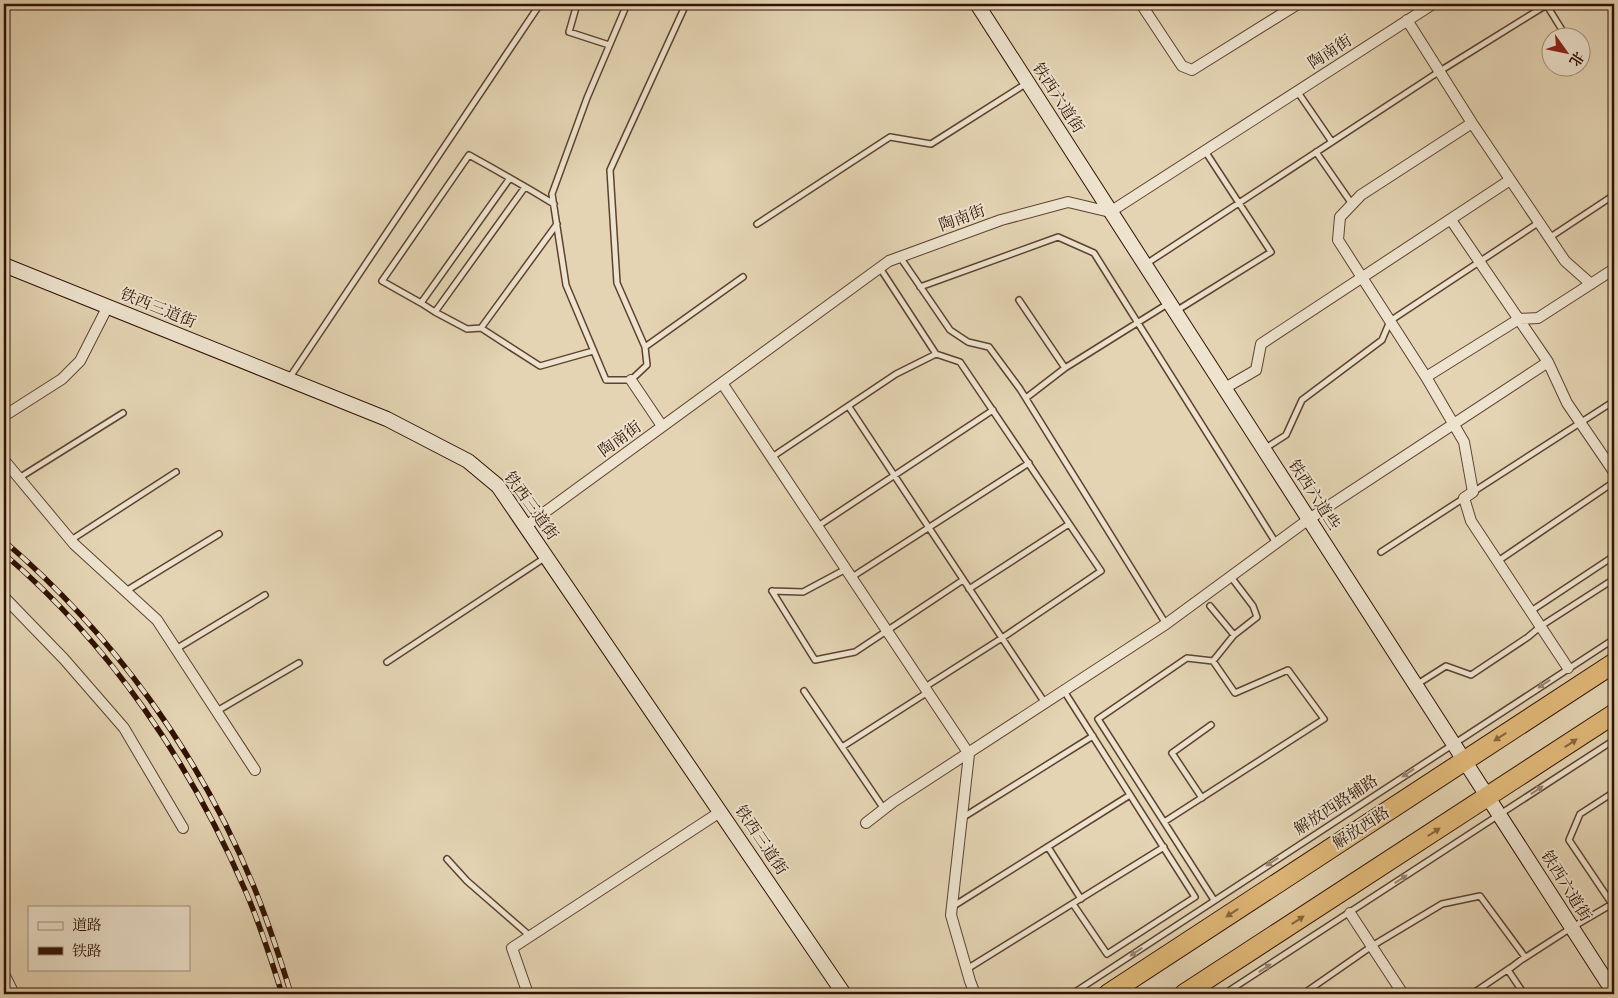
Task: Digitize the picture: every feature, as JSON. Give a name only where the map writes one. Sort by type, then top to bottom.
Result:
[{"type":"highway","name":"解放西路","points":[[1108,994],[1614,663]]},
{"type":"highway","points":[[1184,994],[1614,714]]},
{"type":"street","name":"铁西六道街","points":[[977,4],[1110,212]]},
{"type":"street","points":[[1141,4],[1182,66],[1192,70],[1298,4]]},
{"type":"street","name":"陶南街","points":[[526,526],[889,262],[1001,220],[1068,202],[1110,212],[1433,4]]},
{"type":"street","points":[[1407,20],[1472,123],[1565,261],[1591,284]]},
{"type":"street","points":[[1472,123],[1361,195],[1340,217],[1338,240],[1426,377],[1464,442],[1471,520],[1568,668]]},
{"type":"street","points":[[1225,388],[1256,370],[1261,344],[1510,180]]},
{"type":"street","name":"铁西六道些","points":[[1110,212],[1489,796]]},
{"type":"street","points":[[1451,220],[1548,362],[1567,403],[1614,472]]},
{"type":"street","name":"铁西三道街","points":[[4,265],[387,419],[468,461],[498,486],[844,994]]},
{"type":"street","points":[[1426,377],[1519,319],[1538,318],[1614,269]]},
{"type":"street","points":[[4,416],[62,380],[80,361],[108,306]]},
{"type":"street","points":[[866,823],[884,809],[1166,624],[1309,519],[1548,362]]},
{"type":"street","points":[[631,380],[662,426]]},
{"type":"street","points":[[722,383],[969,754],[951,916],[966,969],[976,994]]},
{"type":"street","points":[[4,460],[71,540],[157,620],[255,770]]},
{"type":"street","points":[[4,597],[64,659],[124,728],[183,828]]},
{"type":"street","name":"铁西六道街","points":[[1489,796],[1608,991]]},
{"type":"street","points":[[528,994],[512,948],[720,812]]},
{"type":"street","points":[[1350,912],[1404,994]]},
{"type":"street","points":[[4,974],[14,994]]},
{"type":"lane","points":[[289,379],[540,4]]},
{"type":"lane","points":[[577,4],[569,32],[609,45]]},
{"type":"lane","points":[[627,4],[587,98],[552,194],[566,285],[606,380],[631,380],[647,365],[645,347],[617,283],[610,170],[686,4]]},
{"type":"lane","points":[[1145,265],[1440,71],[1547,4],[1561,28]]},
{"type":"lane","points":[[757,224],[890,137],[931,144],[1028,82]]},
{"type":"lane","points":[[1297,91],[1332,142]]},
{"type":"lane","points":[[1026,398],[1065,368],[1137,322],[1172,307],[1271,252],[1205,151]]},
{"type":"lane","points":[[1316,152],[1352,204]]},
{"type":"lane","points":[[554,204],[470,155],[382,281],[467,330],[481,328],[540,366],[593,351]]},
{"type":"lane","points":[[421,302],[510,178]]},
{"type":"lane","points":[[435,312],[526,187]]},
{"type":"lane","points":[[1549,238],[1614,195]]},
{"type":"lane","points":[[1264,449],[1286,435],[1302,400],[1382,340],[1390,321],[1539,222]]},
{"type":"lane","points":[[481,328],[557,224]]},
{"type":"lane","points":[[920,287],[1058,237],[1094,253],[1276,543]]},
{"type":"lane","points":[[900,257],[950,330],[968,342],[989,347],[1026,398],[1166,624]]},
{"type":"lane","points":[[842,747],[1101,571],[960,362],[936,354],[880,268]]},
{"type":"lane","points":[[645,347],[743,277]]},
{"type":"lane","points":[[1019,300],[1065,368]]},
{"type":"lane","points":[[772,457],[896,374],[936,354]]},
{"type":"lane","points":[[1381,552],[1614,401]]},
{"type":"lane","points":[[849,407],[1045,703]]},
{"type":"lane","points":[[818,526],[993,410]]},
{"type":"lane","points":[[19,478],[124,414]]},
{"type":"lane","points":[[964,580],[856,652],[815,660],[772,591],[803,592],[849,573],[928,527],[1029,463]]},
{"type":"lane","points":[[71,540],[176,472]]},
{"type":"lane","points":[[1498,561],[1614,482]]},
{"type":"lane","points":[[969,589],[1069,524]]},
{"type":"lane","points":[[126,592],[219,534]]},
{"type":"lane","points":[[1531,611],[1614,556]]},
{"type":"lane","points":[[387,662],[547,557]]},
{"type":"lane","points":[[1213,661],[1234,635],[1257,617],[1253,606],[1230,576]]},
{"type":"lane","points":[[1416,685],[1446,666],[1472,675],[1541,626],[1614,579]]},
{"type":"lane","points":[[176,649],[265,595]]},
{"type":"lane","points":[[1210,606],[1234,635]]},
{"type":"lane","name":"解放西路辅路","points":[[1072,994],[1614,639]]},
{"type":"lane","points":[[1164,822],[1324,719],[1288,670],[1235,693],[1213,661],[1187,658],[1098,719],[1164,822],[1214,900]]},
{"type":"lane","points":[[216,711],[298,663]]},
{"type":"lane","points":[[804,691],[884,809]]},
{"type":"lane","points":[[1064,691],[1195,897],[1107,954],[1073,904]]},
{"type":"lane","points":[[1202,798],[1172,753],[1211,725]]},
{"type":"lane","points":[[961,819],[1093,736]]},
{"type":"lane","points":[[1224,994],[1614,740]]},
{"type":"lane","points":[[1472,994],[1525,957],[1614,903],[1569,840],[1580,814],[1614,792]]},
{"type":"lane","points":[[952,907],[1130,795]]},
{"type":"lane","points":[[1048,847],[1081,899]]},
{"type":"lane","points":[[966,969],[1164,847]]},
{"type":"lane","points":[[447,859],[467,881],[530,936]]},
{"type":"lane","points":[[1303,994],[1372,946],[1442,904],[1480,896],[1525,957]]},
{"type":"lane","points":[[1508,970],[1524,994]]},
{"type":"railway","points":[[4,541],[44,577],[117,657],[150,699],[180,744],[232,838],[254,887],[274,940],[291,994]]},
{"type":"railway","points":[[4,554],[78,626],[144,708],[173,752],[199,797],[245,890],[282,994]]}]
